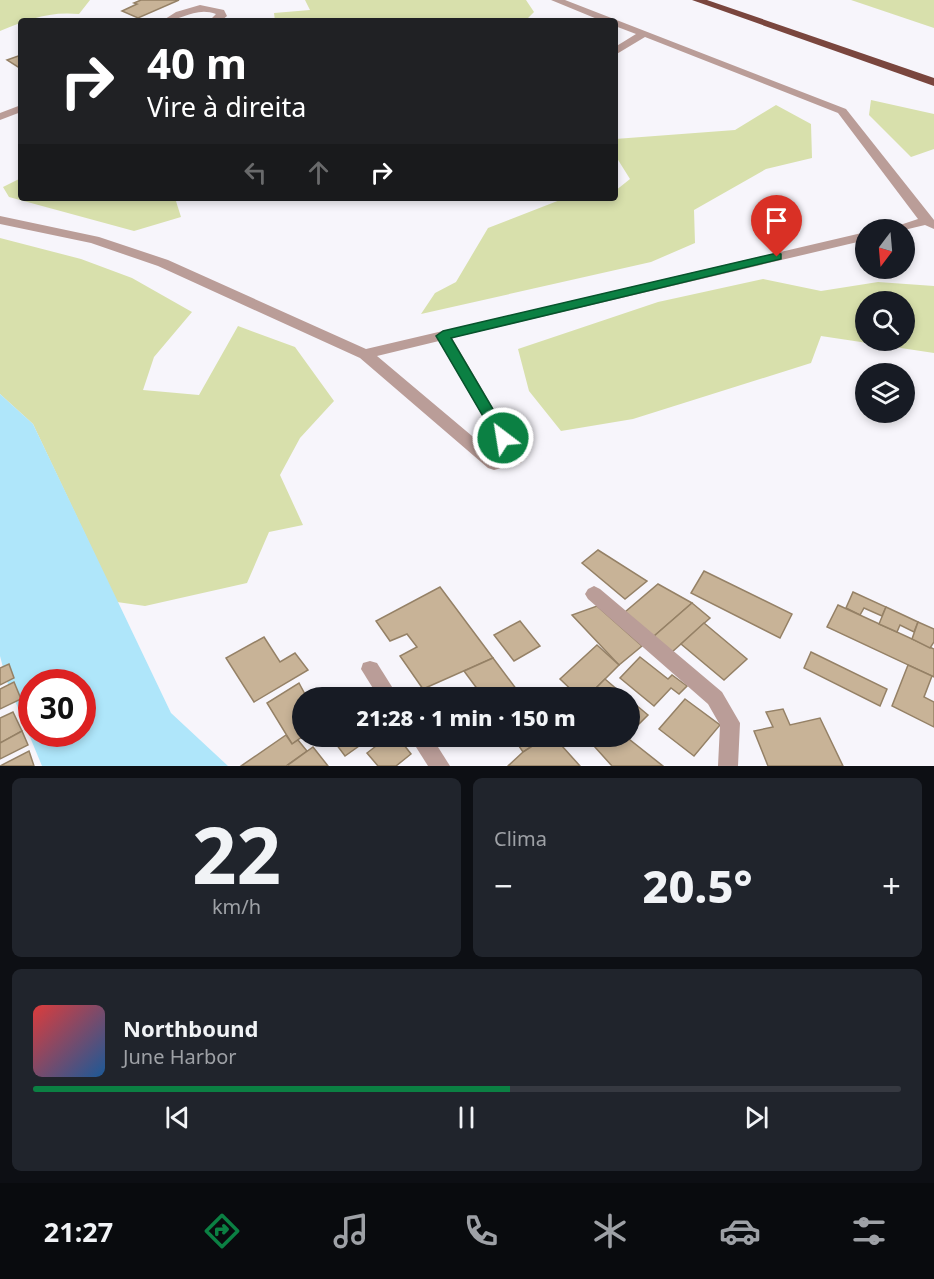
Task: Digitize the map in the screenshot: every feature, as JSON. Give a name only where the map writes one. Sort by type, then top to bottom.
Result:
[{"type":"highway","points":[[697,0],[934,82]]},
{"type":"street","points":[[556,0],[603,18]]},
{"type":"street","points":[[173,18],[195,8],[211,7],[221,12],[222,16],[219,18]]},
{"type":"street","points":[[618,24],[842,111],[930,223],[915,226]]},
{"type":"street","points":[[618,50],[644,33]]},
{"type":"street","points":[[0,117],[18,109]]},
{"type":"street","points":[[0,220],[94,240],[163,263],[365,354],[494,464],[515,459],[443,336]]},
{"type":"street","points":[[365,354],[855,239]]},
{"type":"street","points":[[594,594],[715,698],[730,723],[730,762],[728,766]]},
{"type":"street","points":[[370,669],[382,687]]},
{"type":"street","points":[[427,747],[440,766]]},
{"type":"green space","points":[[0,0],[90,0],[79,14],[18,18],[18,24],[0,31]]},
{"type":"green space","points":[[305,0],[526,0],[534,12],[528,18],[275,18],[274,13],[310,10]]},
{"type":"green space","points":[[851,0],[934,0],[934,28]]},
{"type":"green space","points":[[871,100],[934,114],[934,149],[911,157],[869,115]]},
{"type":"green space","points":[[776,105],[811,124],[812,158],[766,169],[694,210],[695,243],[651,262],[421,314],[435,293],[456,282],[488,228],[557,201],[618,201],[618,189],[630,179],[618,160],[618,139],[735,130]]},
{"type":"green space","points":[[18,180],[18,199],[9,197],[3,187]]},
{"type":"green space","points":[[24,201],[176,201],[181,217],[134,231]]},
{"type":"green space","points":[[0,238],[81,259],[132,278],[192,312],[154,357],[143,390],[199,395],[238,326],[295,347],[334,401],[300,438],[280,475],[303,525],[269,532],[247,583],[145,606],[117,602],[33,424],[0,394]]},
{"type":"green space","points":[[763,279],[821,291],[878,282],[934,286],[934,353],[915,350],[915,291],[855,291],[855,341],[821,336],[811,363],[633,419],[561,431],[529,391],[518,349],[658,302]]},
{"type":"water","points":[[0,394],[33,424],[171,713],[228,766],[42,766],[34,747],[96,747],[96,669],[18,669],[18,708],[6,679],[0,656]]},
{"type":"building","points":[[141,0],[179,0],[138,18],[122,11]]},
{"type":"building","points":[[18,56],[18,67],[7,60]]},
{"type":"building","points":[[598,550],[647,581],[625,599],[582,563]]},
{"type":"building","points":[[704,571],[792,614],[780,638],[691,593]]},
{"type":"building","points":[[658,584],[692,603],[653,637],[625,612]]},
{"type":"building","points":[[440,587],[493,658],[428,687],[422,687],[400,656],[417,647],[407,634],[390,641],[376,621]]},
{"type":"building","points":[[853,592],[886,607],[882,616],[864,608],[860,615],[846,608]]},
{"type":"building","points":[[692,603],[710,618],[672,652],[653,637]]},
{"type":"building","points":[[838,605],[934,649],[934,677],[827,627]]},
{"type":"building","points":[[597,606],[642,646],[619,665],[572,615]]},
{"type":"building","points":[[886,607],[918,622],[914,632],[900,625],[897,632],[879,624]]},
{"type":"building","points":[[520,621],[540,646],[514,661],[494,635]]},
{"type":"building","points":[[918,622],[934,629],[934,642],[930,648],[912,639]]},
{"type":"building","points":[[704,623],[747,659],[724,680],[681,644]]},
{"type":"building","points":[[264,637],[280,662],[295,653],[308,670],[254,702],[226,658]]},
{"type":"building","points":[[597,645],[619,665],[597,687],[568,687],[560,679]]},
{"type":"building","points":[[811,652],[887,689],[880,706],[804,668]]},
{"type":"building","points":[[640,657],[668,679],[672,675],[687,686],[679,694],[671,688],[654,706],[640,694],[640,687],[631,687],[620,678]]},
{"type":"building","points":[[493,658],[515,687],[476,687],[464,671]]},
{"type":"building","points":[[9,664],[14,678],[0,685],[0,668]]},
{"type":"building","points":[[908,665],[932,676],[924,697],[934,702],[934,727],[892,706]]},
{"type":"building","points":[[605,679],[614,687],[597,687]]},
{"type":"building","points":[[14,682],[18,692],[18,700],[0,709],[0,689]]},
{"type":"building","points":[[292,687],[292,744],[267,703]]},
{"type":"building","points":[[685,699],[720,725],[694,756],[659,729]]},
{"type":"building","points":[[640,708],[648,715],[640,723]]},
{"type":"building","points":[[783,709],[790,725],[820,718],[843,766],[768,766],[754,731],[773,727],[766,712]]},
{"type":"building","points":[[13,712],[18,723],[18,733],[0,743],[0,718]]},
{"type":"building","points":[[18,733],[18,747],[24,747],[0,759],[0,743]]},
{"type":"building","points":[[286,735],[292,747],[304,747],[307,751],[286,766],[241,766]]},
{"type":"building","points":[[313,747],[328,766],[289,766]]},
{"type":"building","points":[[338,747],[358,747],[345,756]]},
{"type":"building","points":[[375,747],[406,747],[411,754],[396,766],[378,766],[367,753]]},
{"type":"building","points":[[520,747],[531,747],[523,752]]},
{"type":"building","points":[[531,747],[563,747],[580,766],[508,766]]},
{"type":"building","points":[[595,747],[639,747],[663,766],[612,766]]},
{"type":"building","points":[[29,751],[34,766],[0,766]]},
{"type":"route","points":[[503,438],[443,336],[777,257]]}]
